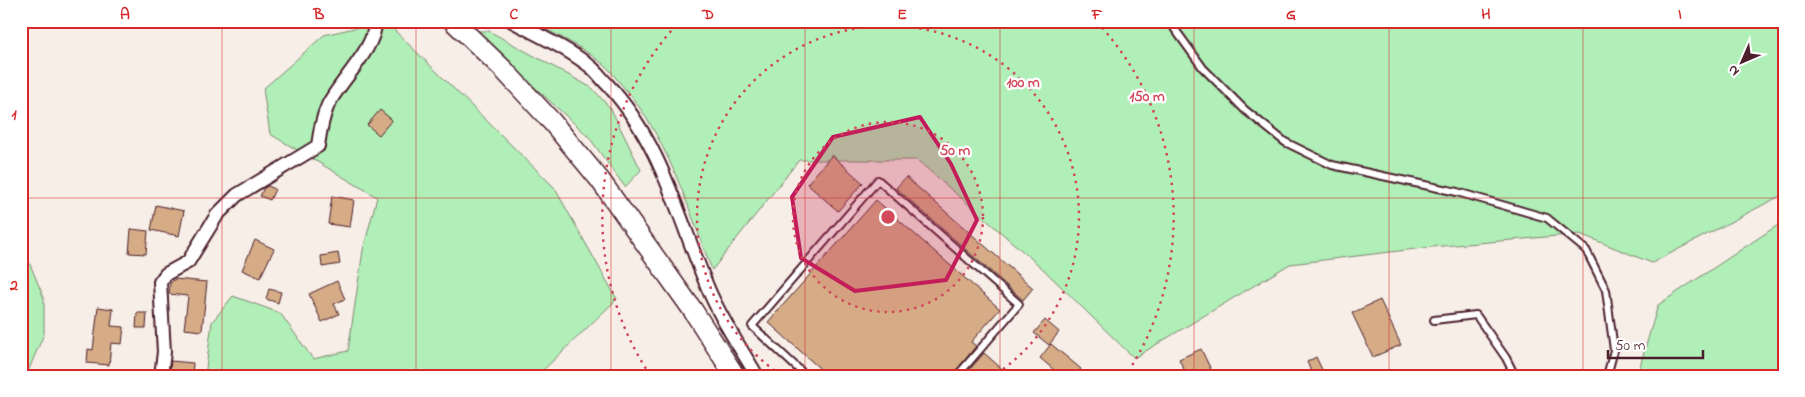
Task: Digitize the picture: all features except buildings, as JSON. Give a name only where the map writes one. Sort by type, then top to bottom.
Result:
[{"type":"main road","points":[[453,21],[503,69],[600,180],[692,309],[735,376]]},
{"type":"street","points":[[160,376],[164,352],[160,282],[166,274],[188,262],[217,215],[237,194],[318,146],[320,127],[328,104],[368,45],[375,27],[375,21]]},
{"type":"street","points":[[512,21],[558,46],[591,68],[616,94],[637,121],[659,162],[708,289],[757,376]]},
{"type":"lane","points":[[1169,21],[1203,68],[1244,110],[1285,142],[1332,165],[1457,192],[1547,218],[1586,250],[1606,290],[1614,350],[1607,376]]},
{"type":"lane","points":[[806,376],[752,326],[878,180],[1019,304],[957,376]]},
{"type":"lane","points":[[1434,320],[1476,315],[1506,358],[1515,376]]},
{"type":"highlighted area","points":[[920,117],[951,164],[977,220],[946,280],[855,291],[801,258],[792,197],[833,137]]},
{"type":"green space","points":[[385,21],[554,187],[617,299],[537,376],[205,376],[212,322],[233,296],[280,313],[313,359],[348,351],[363,250],[377,197],[270,134],[263,89],[324,35]]},
{"type":"green space","points":[[529,21],[1784,21],[1784,194],[1652,263],[1580,234],[1432,247],[1290,264],[1134,358],[1042,268],[917,160],[799,160],[712,270],[674,172],[650,124],[636,103],[602,63],[576,45]]},
{"type":"green space","points":[[473,31],[489,31],[592,88],[611,109],[641,170],[625,187],[588,136]]},
{"type":"green space","points":[[1781,223],[1784,227],[1784,376],[1637,376],[1658,305]]},
{"type":"green space","points":[[21,252],[29,262],[44,298],[44,334],[26,376],[21,376]]}]
